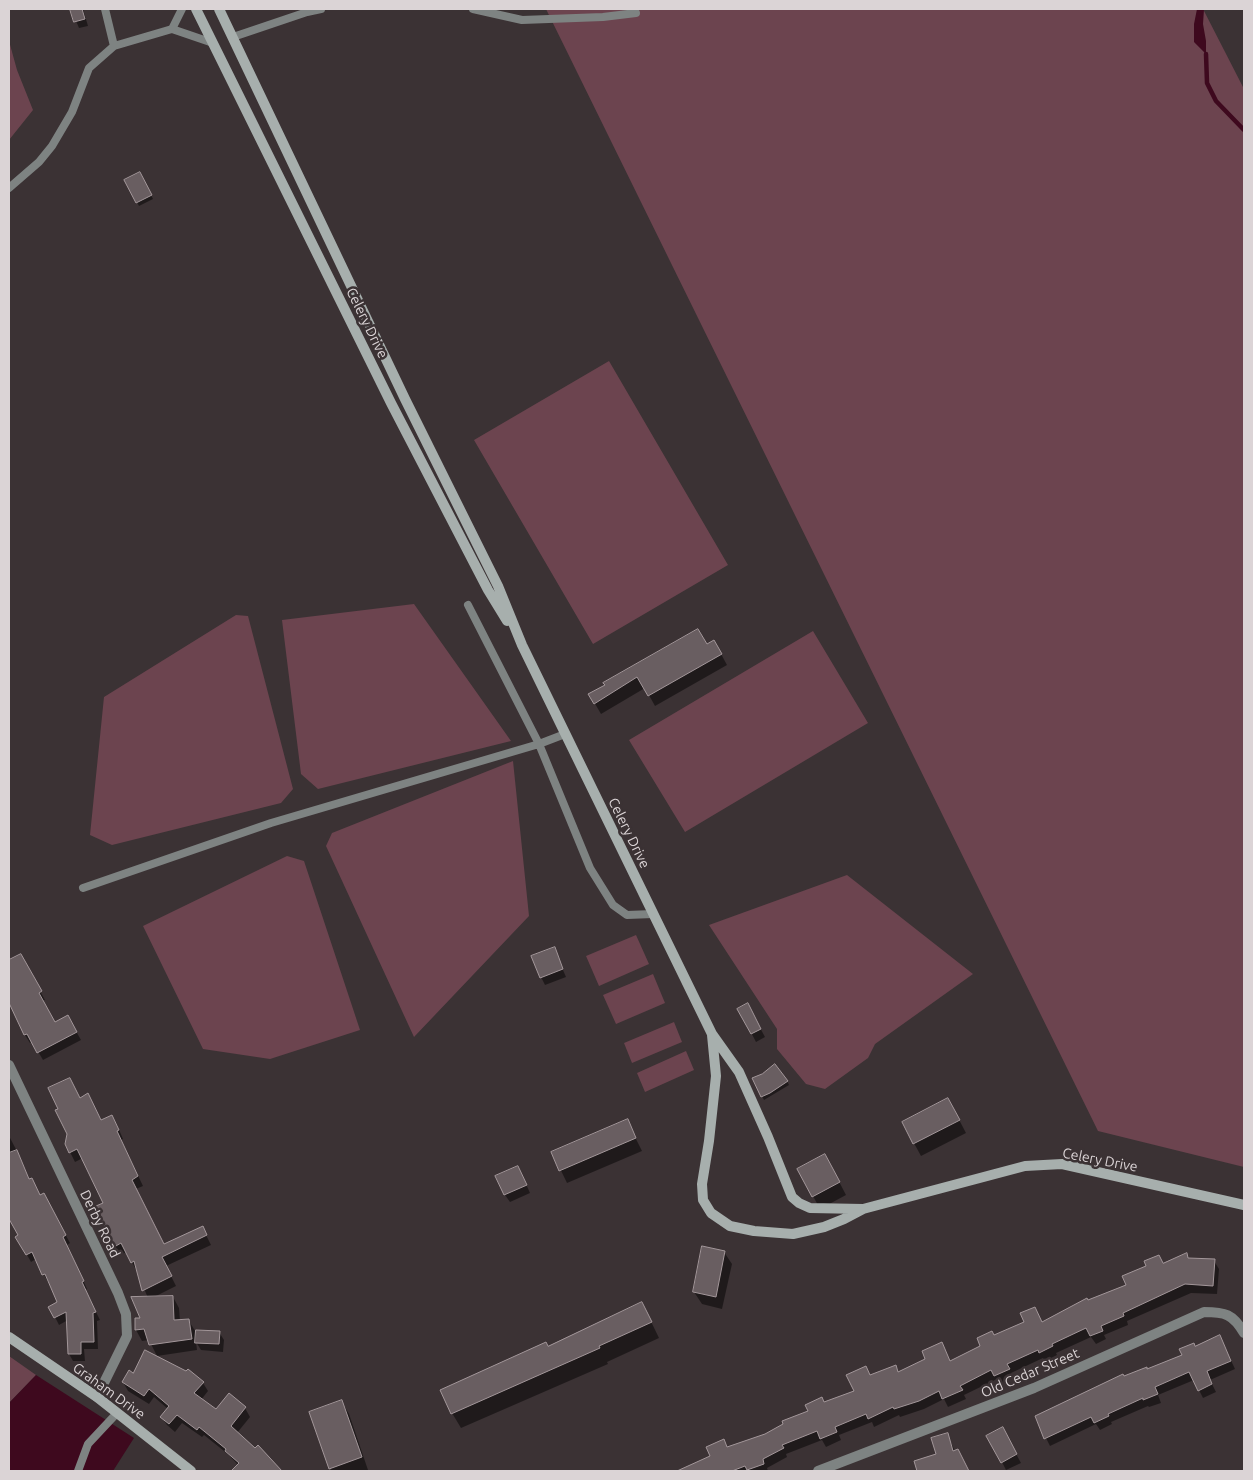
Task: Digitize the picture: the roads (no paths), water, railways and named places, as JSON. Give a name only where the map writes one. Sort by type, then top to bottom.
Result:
[{"type":"street","name":"Celery Drive","points":[[196,9],[405,429],[488,590],[522,645]]},
{"type":"street","name":"Celery Drive","points":[[220,9],[406,399],[498,586],[522,645],[565,734],[712,1034],[738,1072],[768,1137],[792,1197],[810,1208],[862,1209],[1025,1166],[1062,1164],[1244,1205]]},
{"type":"street","name":"Celery Drive","points":[[712,1034],[716,1076],[702,1184],[703,1200],[711,1212],[730,1226],[754,1231],[793,1234],[844,1220],[862,1209]]},
{"type":"street","name":"Derby Road","points":[[9,1065],[118,1293],[126,1314],[127,1336],[97,1397]]},
{"type":"street","name":"Old Cedar Street","points":[[818,1471],[1034,1388],[1204,1312],[1223,1312],[1238,1321],[1244,1333]]},
{"type":"street","name":"Graham Drive","points":[[9,1338],[97,1397],[191,1471]]},
{"type":"lane","points":[[105,9],[114,46]]},
{"type":"lane","points":[[172,29],[182,9]]},
{"type":"lane","points":[[233,37],[321,9]]},
{"type":"lane","points":[[473,9],[522,20],[603,17],[636,12]]},
{"type":"lane","points":[[9,188],[34,166],[52,146],[72,112],[89,68],[114,46],[172,29],[213,43]]},
{"type":"lane","points":[[468,604],[539,744],[590,868],[602,889],[613,905],[627,915],[653,914]]},
{"type":"lane","points":[[83,888],[271,823],[539,744],[565,734]]},
{"type":"lane","points":[[78,1471],[88,1444],[117,1413]]},
{"type":"waterway","points":[[1206,54],[1207,83],[1216,101],[1244,130]]}]
